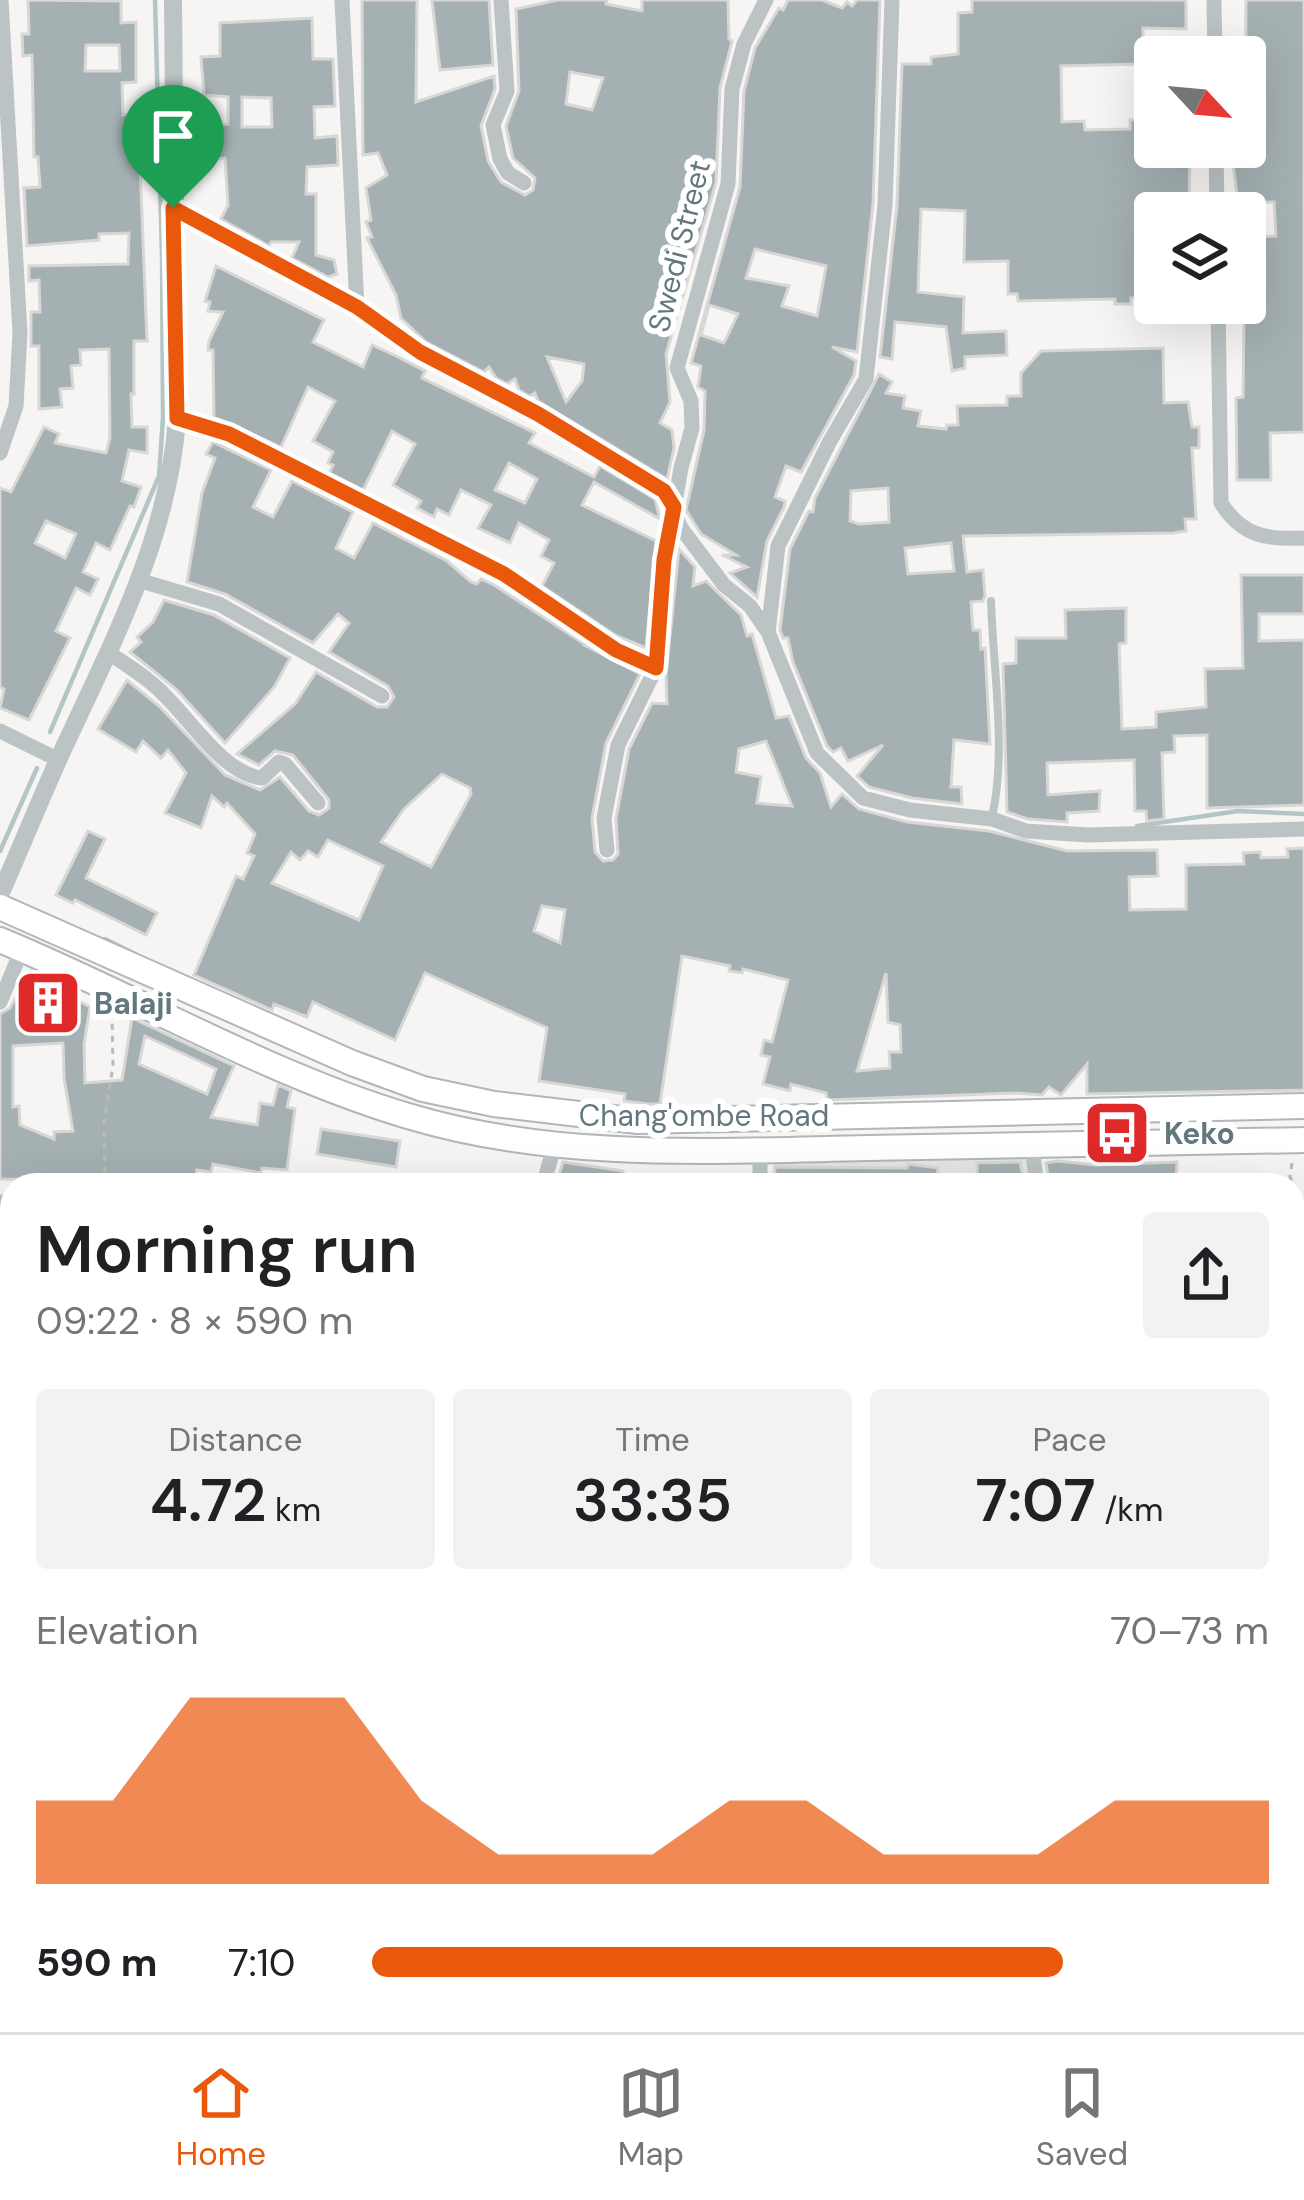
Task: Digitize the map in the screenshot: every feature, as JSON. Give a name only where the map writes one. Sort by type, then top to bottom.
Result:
[{"type":"main road","name":"Chang'ombe Road","points":[[0,907],[352,1063],[423,1089],[494,1105],[638,1121],[1304,1106]]},
{"type":"main road","name":"Chang'ombe Road","points":[[11,945],[360,1100],[411,1118],[555,1144],[672,1152],[1304,1140]]},
{"type":"street","points":[[0,453],[19,382],[8,277],[1,0]]},
{"type":"street","points":[[0,895],[109,653],[155,538],[169,484],[177,418],[172,0]]},
{"type":"street","points":[[342,0],[357,307]]},
{"type":"street","points":[[501,0],[507,91],[494,124],[500,159],[508,173],[524,183]]},
{"type":"street","name":"Swedi Street","points":[[656,668],[664,560],[692,428],[691,401],[677,368],[728,184],[732,89],[744,44],[766,0]]},
{"type":"street","points":[[768,632],[778,546],[866,379],[885,205],[892,0]]},
{"type":"street","points":[[1214,0],[1215,36]]},
{"type":"street","points":[[173,208],[357,307],[420,352],[538,414],[664,491],[681,528],[768,632],[817,753],[863,798],[910,810],[992,819],[1026,831],[1088,835],[1304,830]]},
{"type":"street","points":[[1218,324],[1221,502],[1236,526],[1268,540],[1304,538]]},
{"type":"street","points":[[177,418],[229,434],[504,574],[616,650],[656,668],[618,746],[604,818],[607,850]]},
{"type":"street","points":[[138,580],[219,604],[382,696]]},
{"type":"street","points":[[750,606],[772,602]]},
{"type":"street","points":[[109,653],[159,689],[228,762],[258,779],[279,762],[285,764],[318,802]]},
{"type":"street","points":[[0,731],[58,760]]},
{"type":"street","points":[[0,1002],[11,945]]},
{"type":"street","points":[[546,1173],[555,1144]]},
{"type":"street","points":[[760,1151],[760,1173]]},
{"type":"street","points":[[1033,1155],[1035,1173]]},
{"type":"lane","points":[[991,601],[998,754],[992,819]]},
{"type":"path","points":[[105,1173],[104,1121],[113,1066],[111,989]]},
{"type":"shaded area","points":[[1027,1151],[1032,1173],[774,1173],[773,1154]]},
{"type":"building","points":[[28,0],[121,1],[121,23],[136,22],[136,82],[122,83],[123,115],[138,114],[147,341],[134,341],[131,394],[132,427],[147,427],[147,453],[129,450],[122,481],[141,487],[134,507],[130,506],[110,550],[96,543],[83,572],[98,579],[90,595],[76,588],[56,631],[70,638],[29,720],[0,708],[4,689],[0,687],[0,488],[11,492],[44,427],[59,434],[55,443],[106,453],[110,438],[109,349],[80,350],[81,365],[71,366],[73,388],[60,389],[62,407],[39,409],[39,346],[31,346],[31,312],[40,312],[39,280],[29,281],[29,266],[128,264],[129,233],[27,246],[24,188],[40,187],[38,157],[34,157],[32,55],[23,56],[22,34],[29,34]],"holes":[[[86,45],[119,45],[120,71],[85,71]],[[46,521],[76,534],[65,558],[35,543]]]},
{"type":"building","points":[[362,0],[417,0],[416,102],[494,76],[495,89],[481,126],[488,161],[501,182],[525,195],[533,190],[535,178],[513,158],[506,126],[519,91],[516,9],[558,0],[607,0],[606,4],[642,11],[642,0],[728,0],[732,41],[720,88],[716,182],[666,354],[670,402],[660,423],[672,430],[674,448],[667,479],[538,401],[535,393],[529,396],[519,390],[515,379],[507,384],[489,367],[484,372],[426,342],[401,318],[396,295],[367,238],[372,237],[366,222],[371,220],[366,188],[387,175],[378,153],[363,155]],"holes":[[[570,72],[603,78],[592,110],[566,104]],[[547,357],[584,364],[582,381],[566,402]]]},
{"type":"building","points":[[432,0],[489,0],[493,65],[440,70]]},
{"type":"building","points":[[788,0],[822,0],[842,8],[847,2],[852,6],[857,0],[880,0],[873,204],[857,352],[832,347],[856,361],[854,375],[801,472],[786,466],[775,497],[785,501],[784,507],[767,541],[757,597],[730,573],[747,567],[722,555],[736,555],[701,534],[686,510],[704,430],[705,391],[698,387],[701,366],[691,363],[740,187],[744,91],[755,48],[779,8],[783,10]],"holes":[[[755,249],[826,266],[817,316],[782,306],[789,286],[746,278]],[[709,305],[738,314],[724,343],[701,335]]]},
{"type":"building","points":[[972,0],[1186,0],[1186,29],[1143,28],[1143,36],[1134,36],[1134,64],[1061,66],[1062,122],[1084,121],[1085,130],[1130,129],[1134,120],[1134,168],[1190,168],[1189,192],[1134,192],[1131,304],[1115,304],[1115,299],[1018,301],[1017,294],[1008,294],[1008,261],[964,262],[965,211],[921,209],[918,292],[964,297],[963,333],[1006,331],[1007,355],[965,357],[965,368],[952,371],[946,327],[895,322],[892,359],[880,357],[897,206],[902,64],[931,64],[931,57],[958,54],[958,13],[972,12]]},
{"type":"building","points":[[1246,0],[1304,0],[1304,432],[1270,433],[1271,480],[1237,480],[1236,398],[1243,397],[1244,324],[1266,324],[1266,236],[1276,236],[1274,202],[1266,202],[1266,192],[1237,192],[1234,168],[1266,168],[1266,36],[1246,36]]},
{"type":"building","points":[[312,18],[313,59],[333,59],[335,106],[314,107],[315,138],[337,136],[338,165],[307,167],[306,194],[316,194],[316,255],[334,260],[337,274],[328,277],[292,258],[299,242],[271,242],[269,246],[221,219],[228,205],[225,158],[200,160],[199,128],[228,124],[228,97],[204,95],[201,57],[220,56],[220,23]],"holes":[[[242,97],[271,98],[272,127],[242,127]]]},
{"type":"building","points":[[216,266],[324,320],[313,342],[363,367],[372,345],[396,356],[425,371],[422,378],[535,433],[529,443],[594,477],[600,466],[655,499],[660,519],[594,482],[582,505],[656,541],[646,648],[615,635],[542,586],[554,563],[541,556],[549,540],[519,523],[510,543],[478,528],[491,505],[461,490],[449,515],[437,509],[434,517],[417,508],[421,501],[393,485],[415,444],[392,431],[363,490],[329,473],[333,452],[313,441],[335,401],[308,387],[281,447],[214,417],[213,350],[208,350],[223,312],[208,311],[210,302],[205,301]],"holes":[[[509,463],[537,479],[525,503],[495,490]]]},
{"type":"building","points":[[1163,348],[1164,403],[1188,402],[1192,427],[1199,427],[1199,448],[1192,448],[1196,519],[1185,519],[1186,531],[1173,533],[963,536],[967,572],[983,570],[985,596],[983,601],[971,602],[973,630],[980,630],[981,649],[985,648],[990,744],[954,740],[951,787],[961,787],[962,804],[869,787],[857,776],[883,745],[848,761],[841,748],[833,752],[827,746],[788,638],[780,630],[790,549],[809,511],[813,512],[815,498],[879,374],[892,382],[886,393],[905,396],[903,408],[921,411],[918,426],[946,429],[958,425],[957,406],[1007,405],[1007,396],[1021,396],[1021,373],[1041,351]],"holes":[[[888,488],[889,522],[850,521],[851,491]],[[951,543],[954,571],[908,574],[905,548]]]},
{"type":"building","points":[[213,442],[271,470],[253,507],[273,517],[292,481],[353,512],[336,548],[354,558],[373,523],[447,561],[471,582],[477,584],[481,579],[494,585],[586,645],[582,644],[640,674],[606,743],[592,818],[595,852],[603,861],[618,854],[616,819],[629,749],[652,703],[667,704],[679,549],[695,567],[693,586],[706,581],[741,615],[747,636],[752,634],[776,718],[789,716],[806,758],[820,773],[831,807],[842,794],[859,809],[907,822],[989,831],[1067,851],[1157,850],[1158,876],[1129,877],[1130,910],[1186,909],[1186,865],[1244,864],[1243,853],[1288,857],[1287,849],[1304,848],[1304,1090],[1087,1094],[1087,1064],[1061,1095],[1049,1087],[1042,1095],[827,1100],[826,1093],[791,1084],[790,1091],[763,1084],[770,1057],[761,1055],[764,1040],[772,1042],[788,980],[743,969],[742,973],[729,971],[730,966],[682,956],[660,1104],[648,1104],[624,1101],[625,1094],[539,1081],[547,1028],[425,973],[395,1040],[313,1002],[307,1017],[274,1004],[272,1010],[194,975],[236,876],[243,879],[254,856],[247,853],[255,834],[227,803],[224,807],[212,796],[201,828],[165,813],[186,773],[168,750],[161,758],[143,741],[136,752],[98,729],[127,680],[159,706],[225,775],[260,790],[280,777],[309,811],[319,815],[329,808],[329,800],[293,755],[275,751],[259,765],[237,754],[295,704],[316,672],[377,707],[387,707],[394,697],[388,686],[329,652],[349,623],[338,614],[313,643],[225,594],[187,582],[202,493],[215,458],[206,454]],"holes":[[[766,741],[792,806],[757,803],[761,777],[736,772],[739,749]],[[442,774],[470,788],[431,867],[381,842],[404,809]],[[328,840],[383,866],[359,920],[272,883],[291,852],[300,860],[308,851],[318,857]],[[542,906],[565,910],[560,943],[534,931]],[[886,973],[888,1022],[900,1025],[901,1052],[889,1052],[890,1068],[857,1071]]]},
{"type":"building","points":[[1241,575],[1304,575],[1304,614],[1259,614],[1259,641],[1304,640],[1304,805],[1207,808],[1207,735],[1174,736],[1175,752],[1162,753],[1164,819],[1147,821],[1146,811],[1135,811],[1134,760],[1047,763],[1048,795],[1100,791],[1099,811],[1067,813],[1067,822],[1007,812],[1003,664],[1016,663],[1016,638],[1066,638],[1065,610],[1126,608],[1126,643],[1119,644],[1122,729],[1156,727],[1156,712],[1206,707],[1205,669],[1243,668]]},
{"type":"building","points":[[164,600],[214,615],[290,658],[275,686],[225,743],[176,689],[130,652],[141,642],[137,637],[153,622]]},
{"type":"building","points":[[88,831],[105,839],[86,878],[157,913],[146,935],[56,895]]},
{"type":"building","points":[[31,971],[61,985],[90,1007],[85,1083],[122,1080],[132,1018],[234,1066],[211,1117],[257,1125],[260,1103],[273,1105],[278,1085],[291,1091],[287,1107],[295,1109],[287,1170],[262,1168],[261,1173],[213,1164],[211,1172],[196,1173],[0,1173],[0,1014],[10,1008]],"holes":[[[145,1036],[216,1069],[207,1094],[139,1064]],[[63,1043],[73,1131],[54,1132],[54,1139],[20,1125],[19,1106],[13,1107],[13,1046]]]},
{"type":"building","points":[[321,1129],[400,1141],[396,1167],[317,1154]]},
{"type":"building","points":[[563,1162],[623,1171],[623,1173],[560,1173]]},
{"type":"building","points":[[1020,1162],[1022,1173],[977,1173],[977,1163]]},
{"type":"building","points":[[1177,1162],[1177,1173],[1047,1173],[1046,1163]]},
{"type":"building","points":[[908,1164],[938,1168],[937,1173],[775,1173],[775,1167],[907,1168]]},
{"type":"waterway","points":[[50,732],[159,476],[162,256],[155,0]]},
{"type":"waterway","points":[[0,851],[37,768]]},
{"type":"waterway","points":[[1137,826],[1238,811],[1304,814]]},
{"type":"waterway","points":[[105,939],[137,955]]},
{"type":"place","name":"Balaji","points":[[48,1003]]},
{"type":"place","name":"Keko","points":[[1117,1133]]},
{"type":"route","points":[[173,208],[357,307],[420,352],[538,414],[664,491],[674,507],[664,560],[656,668],[616,650],[504,574],[229,434],[177,418],[173,208]]}]
